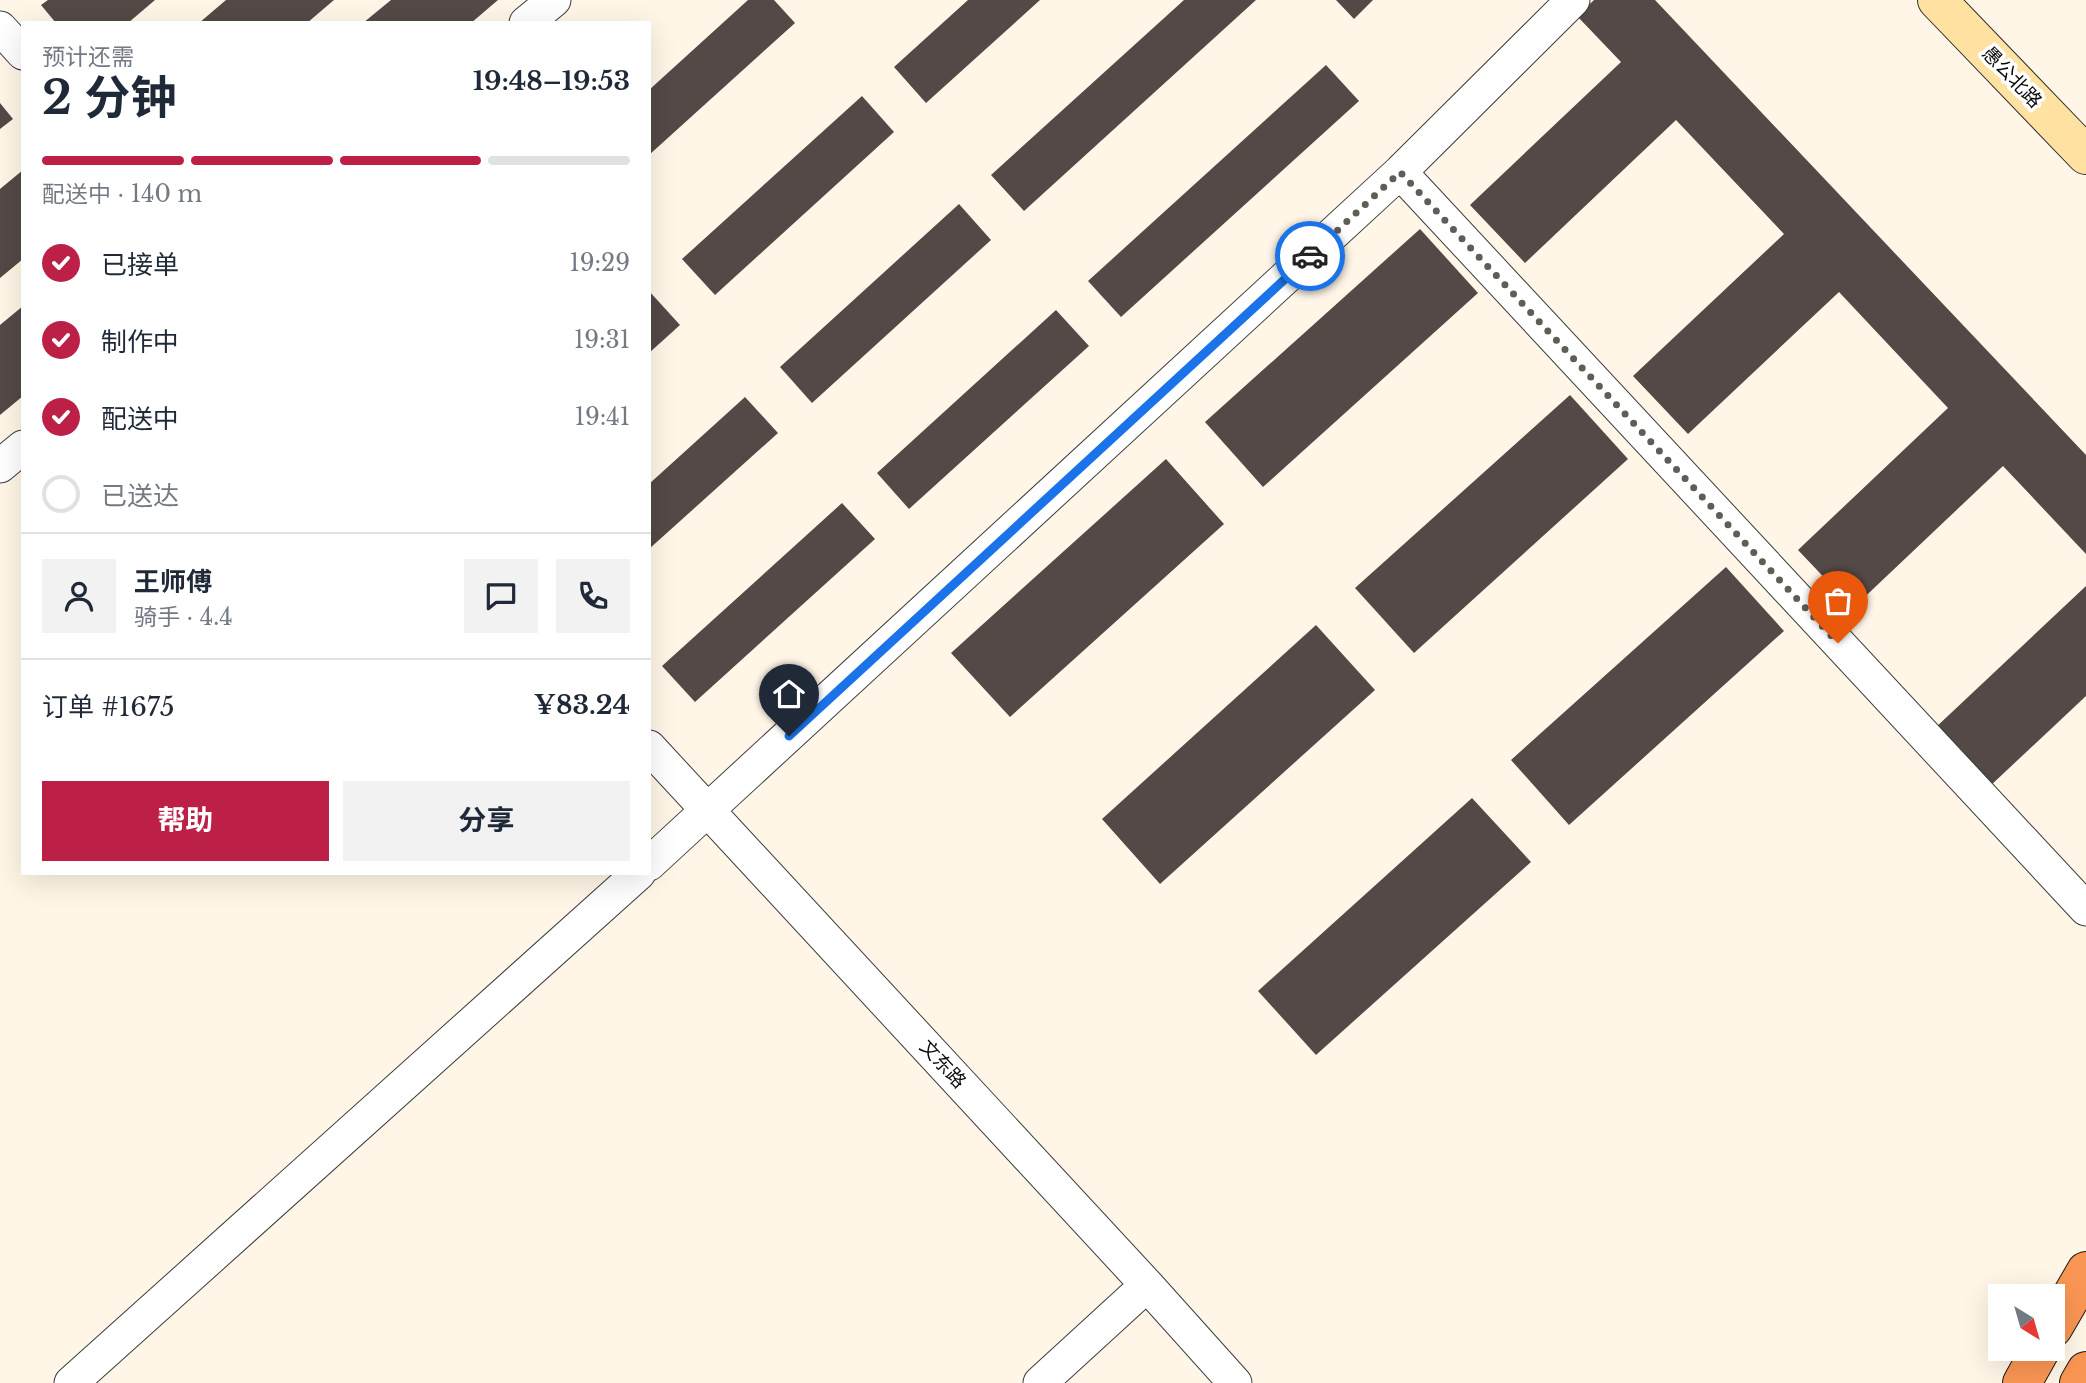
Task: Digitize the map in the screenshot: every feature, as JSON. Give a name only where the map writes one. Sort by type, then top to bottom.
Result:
[{"type":"highway","points":[[2065,1307],[2086,1270]]},
{"type":"highway","points":[[2021,1383],[2033,1362]]},
{"type":"highway","points":[[2079,1383],[2086,1371]]},
{"type":"main road","name":"愚公北路","points":[[1937,0],[2086,155]]},
{"type":"street","points":[[528,21],[554,0]]},
{"type":"street","points":[[651,862],[1400,172],[1573,0]]},
{"type":"street","points":[[0,28],[21,51]]},
{"type":"street","points":[[1400,172],[2086,909]]},
{"type":"street","points":[[0,466],[21,449]]},
{"type":"street","name":"文东路","points":[[651,749],[1235,1383]]},
{"type":"street","points":[[71,1383],[637,875]]},
{"type":"street","points":[[1040,1383],[1147,1285]]},
{"type":"building","points":[[48,0],[155,0],[130,21],[54,21],[41,5]]},
{"type":"building","points":[[226,0],[334,0],[309,21],[201,21]]},
{"type":"building","points":[[391,0],[498,0],[473,21],[365,21]]},
{"type":"building","points":[[748,0],[774,0],[795,23],[651,153],[651,88]]},
{"type":"building","points":[[968,0],[1040,0],[926,103],[894,67]]},
{"type":"building","points":[[1184,0],[1256,0],[1024,211],[991,175]]},
{"type":"building","points":[[1336,0],[1373,0],[1354,19]]},
{"type":"building","points":[[1594,0],[1655,0],[2086,455],[2086,554],[2003,466],[1853,608],[1798,550],[1948,408],[1839,292],[1688,434],[1633,376],[1784,234],[1676,120],[1525,263],[1470,205],[1621,62],[1577,16]]},
{"type":"building","points":[[1326,65],[1359,101],[1121,317],[1088,281]]},
{"type":"building","points":[[862,96],[894,132],[715,295],[682,259]]},
{"type":"building","points":[[0,103],[13,119],[0,129]]},
{"type":"building","points":[[21,172],[21,261],[0,278],[0,189]]},
{"type":"building","points":[[959,204],[991,240],[812,403],[780,367]]},
{"type":"building","points":[[1420,229],[1478,293],[1263,487],[1205,422]]},
{"type":"building","points":[[651,293],[680,325],[651,351]]},
{"type":"building","points":[[21,308],[21,398],[0,415],[0,325]]},
{"type":"building","points":[[1056,310],[1089,346],[909,509],[877,473]]},
{"type":"building","points":[[1570,395],[1628,459],[1414,653],[1355,588]]},
{"type":"building","points":[[745,397],[778,433],[651,547],[651,482]]},
{"type":"building","points":[[1166,459],[1224,524],[1010,717],[951,653]]},
{"type":"building","points":[[842,503],[875,539],[695,702],[662,666]]},
{"type":"building","points":[[1726,567],[1784,631],[1569,825],[1511,760]]},
{"type":"building","points":[[2086,586],[2086,696],[1989,787],[1934,729]]},
{"type":"building","points":[[1316,625],[1375,690],[1160,884],[1102,819]]},
{"type":"building","points":[[1472,798],[1531,862],[1316,1055],[1258,991]]},
{"type":"way so far","points":[[1310,256],[1400,172],[1838,643]]},
{"type":"route","points":[[789,736],[1310,256]]}]
